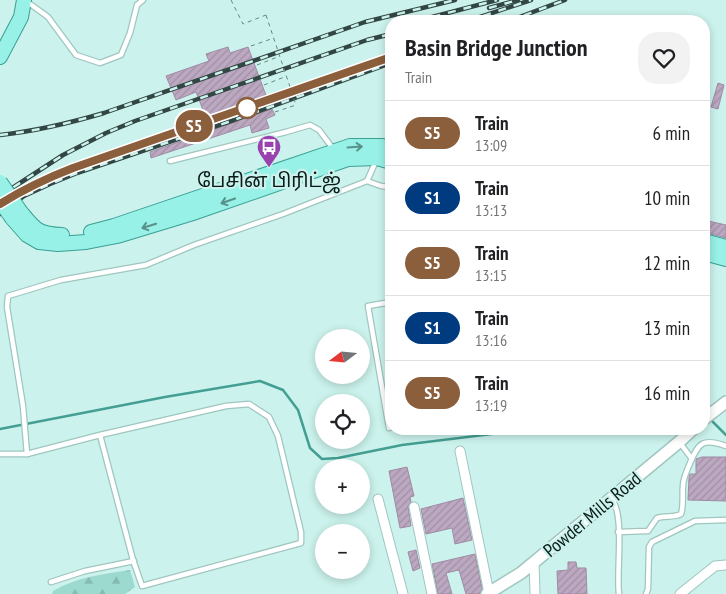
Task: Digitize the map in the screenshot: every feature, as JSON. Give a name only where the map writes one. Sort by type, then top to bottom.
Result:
[{"type":"main road","points":[[0,39],[13,14],[14,0]]},
{"type":"main road","points":[[0,57],[21,17],[24,0]]},
{"type":"main road","points":[[0,182],[28,235],[39,242],[58,244],[86,242],[117,236],[350,146],[384,151]]},
{"type":"main road","points":[[194,206],[348,159],[384,151]]},
{"type":"main road","points":[[0,201],[16,215]]},
{"type":"main road","points":[[710,243],[726,247]]},
{"type":"main road","points":[[710,255],[726,259]]},
{"type":"street","points":[[710,414],[726,402]]},
{"type":"street","name":"Powder Mills Road","points":[[488,594],[521,573],[687,435]]},
{"type":"street","points":[[460,451],[488,594]]},
{"type":"street","points":[[378,499],[403,594]]},
{"type":"street","points":[[414,507],[432,594]]},
{"type":"street","points":[[534,562],[535,594]]},
{"type":"street","points":[[680,594],[716,566],[726,566]]},
{"type":"lane","points":[[24,0],[48,17],[76,55],[100,63],[121,54],[130,33],[137,5],[143,0]]},
{"type":"lane","points":[[170,161],[310,125],[319,130],[335,151]]},
{"type":"lane","points":[[27,454],[24,415],[7,307],[8,296],[61,280],[146,265],[194,245],[283,214],[367,181],[384,151]]},
{"type":"lane","points":[[367,181],[385,186]]},
{"type":"lane","points":[[385,303],[368,306],[385,405]]},
{"type":"lane","points":[[0,454],[27,454],[100,436],[226,406],[249,404],[268,417],[278,436],[301,532],[301,543],[142,586],[100,436]]},
{"type":"lane","points":[[679,442],[692,458]]},
{"type":"lane","points":[[618,532],[648,531],[657,518],[679,516],[682,514],[683,482],[696,450],[704,443],[713,442],[726,446]]},
{"type":"lane","points":[[611,499],[617,508],[619,594]]},
{"type":"lane","points":[[646,594],[648,589],[649,547],[652,542],[695,521],[726,520]]},
{"type":"lane","points":[[51,582],[85,571],[134,561]]},
{"type":"path","points":[[231,0],[243,24],[266,15],[296,105],[275,112]]},
{"type":"path","points":[[251,46],[274,38]]},
{"type":"path","points":[[257,65],[280,56]]},
{"type":"path","points":[[264,85],[287,76]]},
{"type":"green space","points":[[130,570],[135,587],[125,594],[52,594],[53,591],[71,582]]},
{"type":"building","points":[[228,47],[230,53],[248,47],[267,98],[196,123],[193,113],[203,110],[196,92],[176,100],[166,76],[209,61],[206,54]]},
{"type":"building","points":[[718,83],[724,85],[718,109],[711,107]]},
{"type":"building","points":[[272,109],[275,115],[266,119],[269,128],[252,133],[250,125],[151,158],[150,152]]},
{"type":"building","points":[[710,221],[726,225],[726,238],[710,234]]},
{"type":"building","points":[[702,457],[726,457],[726,501],[688,500],[689,477],[690,474],[696,474],[696,459]]},
{"type":"building","points":[[407,467],[414,496],[410,497],[411,502],[408,506],[411,526],[400,528],[389,471]]},
{"type":"building","points":[[463,498],[472,540],[455,544],[452,528],[426,534],[421,509]]},
{"type":"building","points":[[416,550],[420,568],[413,571],[408,552]]},
{"type":"building","points":[[475,554],[482,589],[480,594],[466,594],[459,570],[446,573],[452,594],[438,594],[432,564]]},
{"type":"building","points":[[568,562],[576,562],[577,568],[586,568],[587,594],[558,594],[557,571],[568,570]]},
{"type":"waterway","points":[[0,429],[165,397],[260,381],[283,390],[298,410],[310,448],[322,459],[338,458],[402,445],[483,435]]},
{"type":"waterway","points":[[710,419],[726,435]]},
{"type":"railway","points":[[394,15],[455,0]]},
{"type":"railway","points":[[440,15],[497,0]]},
{"type":"railway","points":[[489,8],[518,0]]},
{"type":"railway","points":[[486,15],[531,0]]},
{"type":"railway","points":[[525,15],[565,0]]},
{"type":"railway","points":[[0,135],[53,126],[104,113],[365,22],[385,17]]},
{"type":"railway","points":[[0,196],[63,155],[106,133],[135,121],[367,40],[385,36]]},
{"type":"railway","points":[[0,214],[24,196],[77,173],[234,120],[385,65]]},
{"type":"train","name":"S5","points":[[0,204],[22,190],[49,177],[385,59]]},
{"type":"place","name":"பேசின் பிரிட்ஜ்","points":[[269,168]]}]
